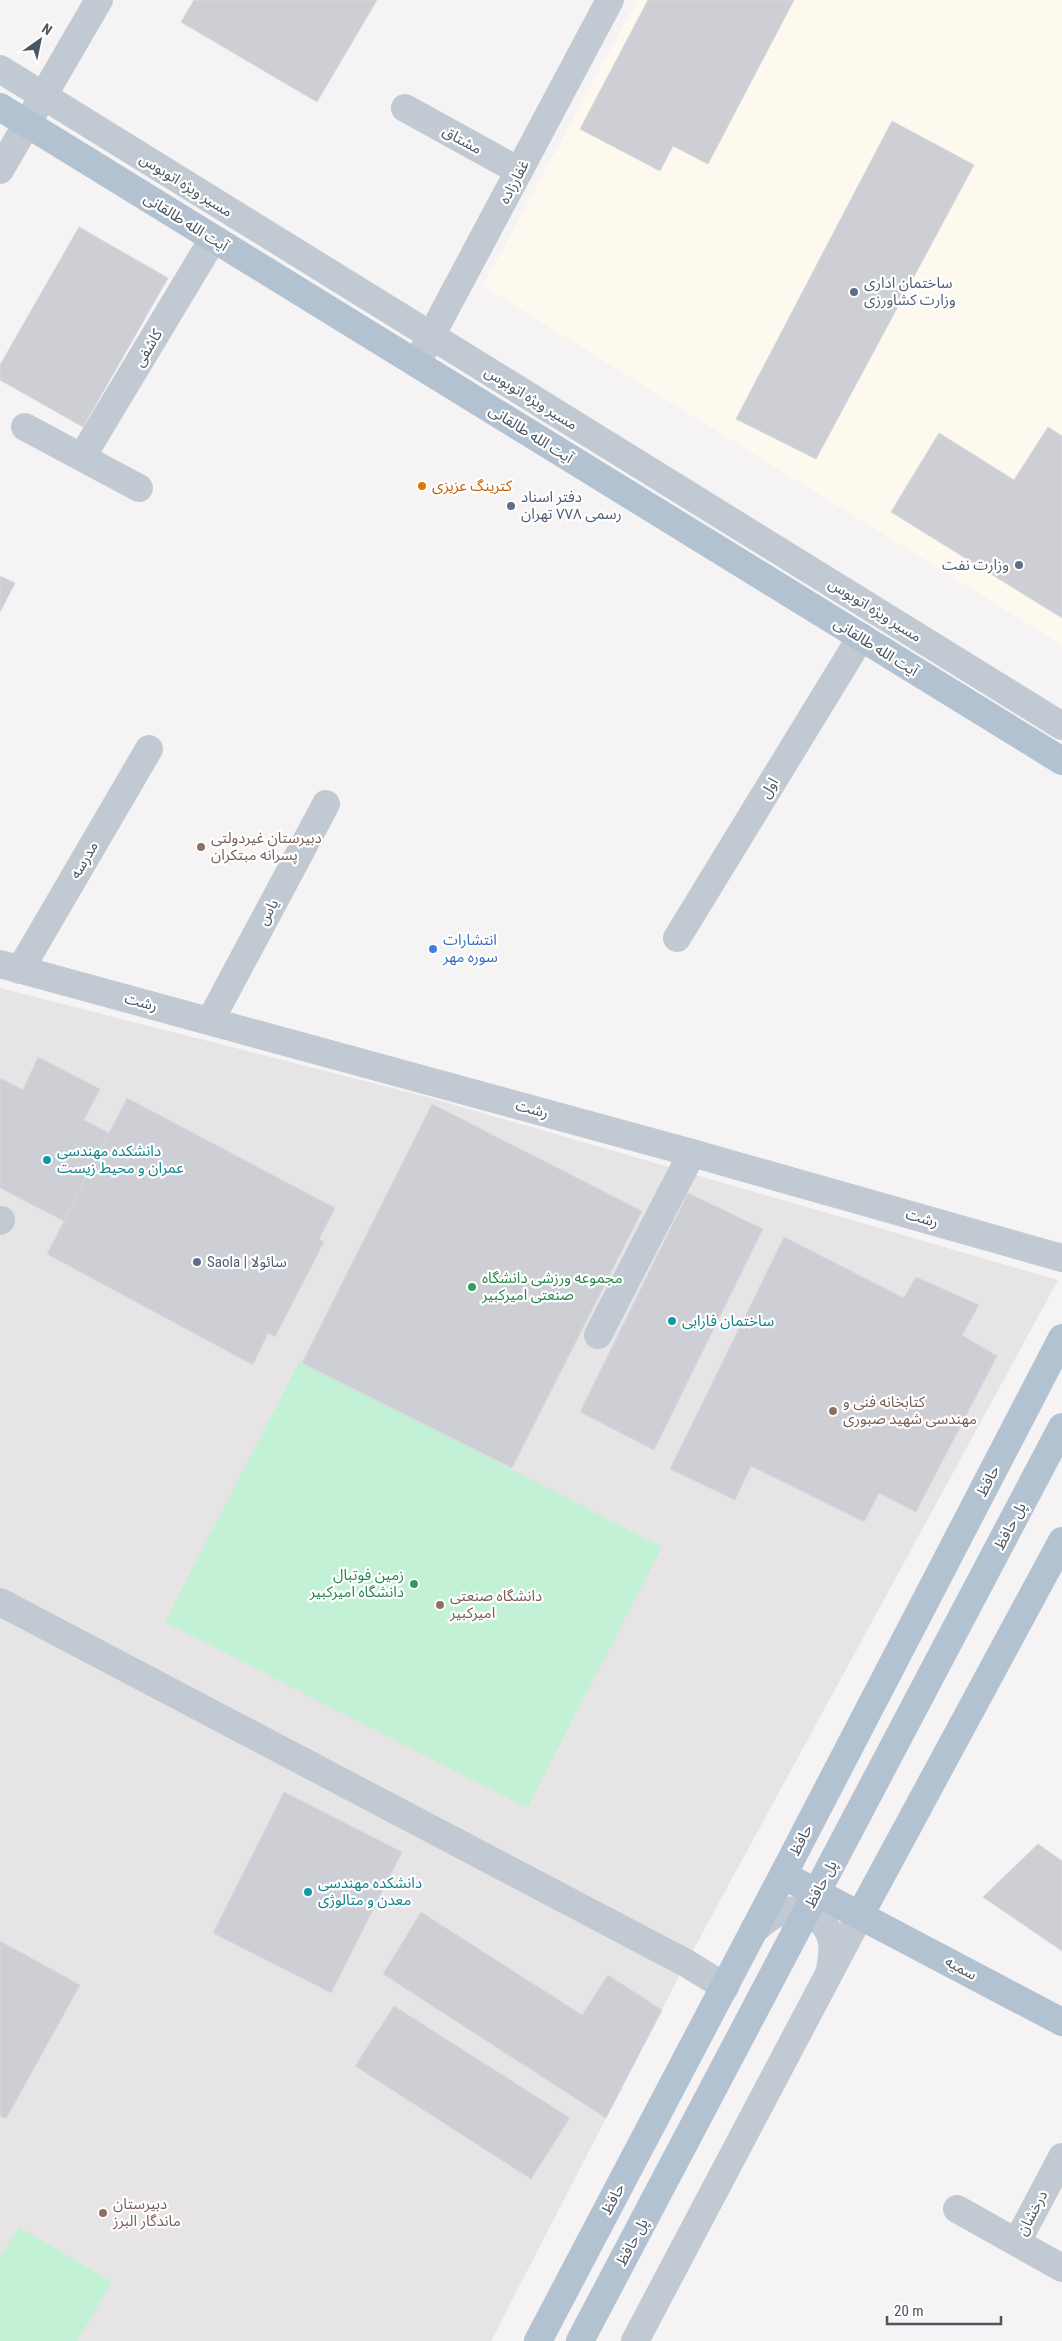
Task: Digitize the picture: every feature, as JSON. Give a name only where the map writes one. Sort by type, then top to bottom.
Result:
[{"type":"main road","name":"آیت الله طالقانی","points":[[0,107],[1062,761]]},
{"type":"main road","name":"حافظ","points":[[538,2341],[725,1987],[1062,1338]]},
{"type":"main road","name":"پل حافظ","points":[[580,2341],[1062,1427]]},
{"type":"main road","points":[[860,1915],[1062,1541]]},
{"type":"main road","name":"سمیه","points":[[783,1875],[1062,2022]]},
{"type":"street","points":[[0,170],[99,0]]},
{"type":"street","name":"غفارزاده","points":[[416,364],[610,0]]},
{"type":"street","name":"مسیر ویژه اتوبوس","points":[[0,69],[1062,726]]},
{"type":"street","name":"مشتاق","points":[[405,108],[519,172]]},
{"type":"street","name":"کاشفی","points":[[82,457],[213,239]]},
{"type":"street","points":[[25,427],[139,488]]},
{"type":"street","name":"اول","points":[[678,938],[861,638]]},
{"type":"street","name":"مدرسه","points":[[10,967],[149,749]]},
{"type":"street","name":"یاس","points":[[210,1021],[326,804]]},
{"type":"street","name":"رشت","points":[[10,967],[692,1153],[1062,1258]]},
{"type":"street","points":[[598,1335],[692,1153]]},
{"type":"street","points":[[0,1602],[686,1963],[725,1987]]},
{"type":"street","points":[[754,1930],[769,1918],[786,1911],[795,1910],[813,1916],[827,1928],[831,1936],[833,1946],[830,1971]]},
{"type":"street","points":[[635,2341],[860,1915]]},
{"type":"street","name":"درخشان","points":[[1017,2242],[1062,2157]]},
{"type":"street","points":[[956,2208],[1062,2268]]},
{"type":"shaded area","points":[[637,0],[1062,0],[1062,645],[483,286]]},
{"type":"shaded area","name":"دانشگاه صنعتی امیرکبیر","points":[[0,988],[431,1098],[1058,1280],[686,1963],[491,2341],[0,2341]]},
{"type":"green space","name":"زمین فوتبال دانشگاه امیرکبیر","points":[[300,1360],[662,1547],[527,1808],[165,1622]]},
{"type":"green space","points":[[19,2227],[112,2282],[77,2341],[0,2341],[0,2258]]},
{"type":"building","points":[[194,0],[377,0],[317,102],[181,22]]},
{"type":"building","points":[[648,0],[794,0],[708,164],[673,146],[660,171],[580,129]]},
{"type":"building","name":"ساختمان اداری وزارت کشاورزی","points":[[892,121],[974,165],[816,459],[736,419]]},
{"type":"building","points":[[79,227],[168,278],[83,427],[0,380],[0,365]]},
{"type":"building","name":"وزارت نفت","points":[[1048,427],[1062,436],[1062,618],[891,512],[939,433],[1014,480]]},
{"type":"building","points":[[0,576],[15,583],[0,612]]},
{"type":"building","name":"دانشکده مهندسی عمران و محیط زیست","points":[[38,1057],[100,1089],[84,1120],[109,1133],[64,1221],[0,1188],[0,1078],[23,1090]]},
{"type":"building","points":[[127,1098],[335,1208],[319,1239],[324,1242],[275,1337],[268,1333],[253,1365],[47,1254]]},
{"type":"building","name":"مجموعه ورزشی دانشگاه صنعتی امیرکبیر","points":[[432,1104],[642,1211],[512,1468],[302,1363]]},
{"type":"building","name":"ساختمان فارابی","points":[[688,1193],[763,1229],[654,1450],[580,1412]]},
{"type":"building","name":"کتابخانه فنی و مهندسی شهید صبوری","points":[[784,1237],[904,1298],[916,1277],[979,1305],[962,1335],[997,1356],[916,1512],[879,1493],[864,1522],[751,1466],[735,1500],[670,1469]]},
{"type":"building","name":"دانشکده مهندسی معدن و متالوژی","points":[[284,1792],[402,1852],[331,1993],[213,1933]]},
{"type":"building","points":[[1038,1844],[1062,1861],[1062,1951],[983,1897]]},
{"type":"building","points":[[421,1912],[582,2015],[608,1975],[662,2010],[606,2118],[383,1974]]},
{"type":"building","points":[[0,1941],[80,1985],[6,2119],[0,2116]]},
{"type":"building","points":[[394,2006],[570,2118],[531,2179],[355,2066]]},
{"type":"place","name":"ساختمان اداری وزارت کشاورزی","points":[[854,292]]},
{"type":"place","name":"کترینگ عزیزی","points":[[422,486]]},
{"type":"place","name":"دفتر اسناد رسمی ۷۷۸ تهران","points":[[511,506]]},
{"type":"place","name":"وزارت نفت","points":[[1019,565]]},
{"type":"place","name":"دبیرستان غیردولتی پسرانه مبتکران","points":[[201,847]]},
{"type":"place","name":"انتشارات سوره مهر","points":[[433,949]]},
{"type":"place","name":"دانشکده مهندسی عمران و محیط زیست","points":[[47,1160]]},
{"type":"place","name":"Saola | سائولا","points":[[197,1262]]},
{"type":"place","name":"مجموعه ورزشی دانشگاه صنعتی امیرکبیر","points":[[472,1287]]},
{"type":"place","name":"ساختمان فارابی","points":[[672,1321]]},
{"type":"place","name":"کتابخانه فنی و مهندسی شهید صبوری","points":[[833,1411]]},
{"type":"place","name":"زمین فوتبال دانشگاه امیرکبیر","points":[[414,1584]]},
{"type":"place","name":"دانشگاه صنعتی امیرکبیر","points":[[440,1605]]},
{"type":"place","name":"دانشکده مهندسی معدن و متالوژی","points":[[308,1892]]},
{"type":"place","name":"دبیرستان ماندگار البرز","points":[[103,2213]]}]
